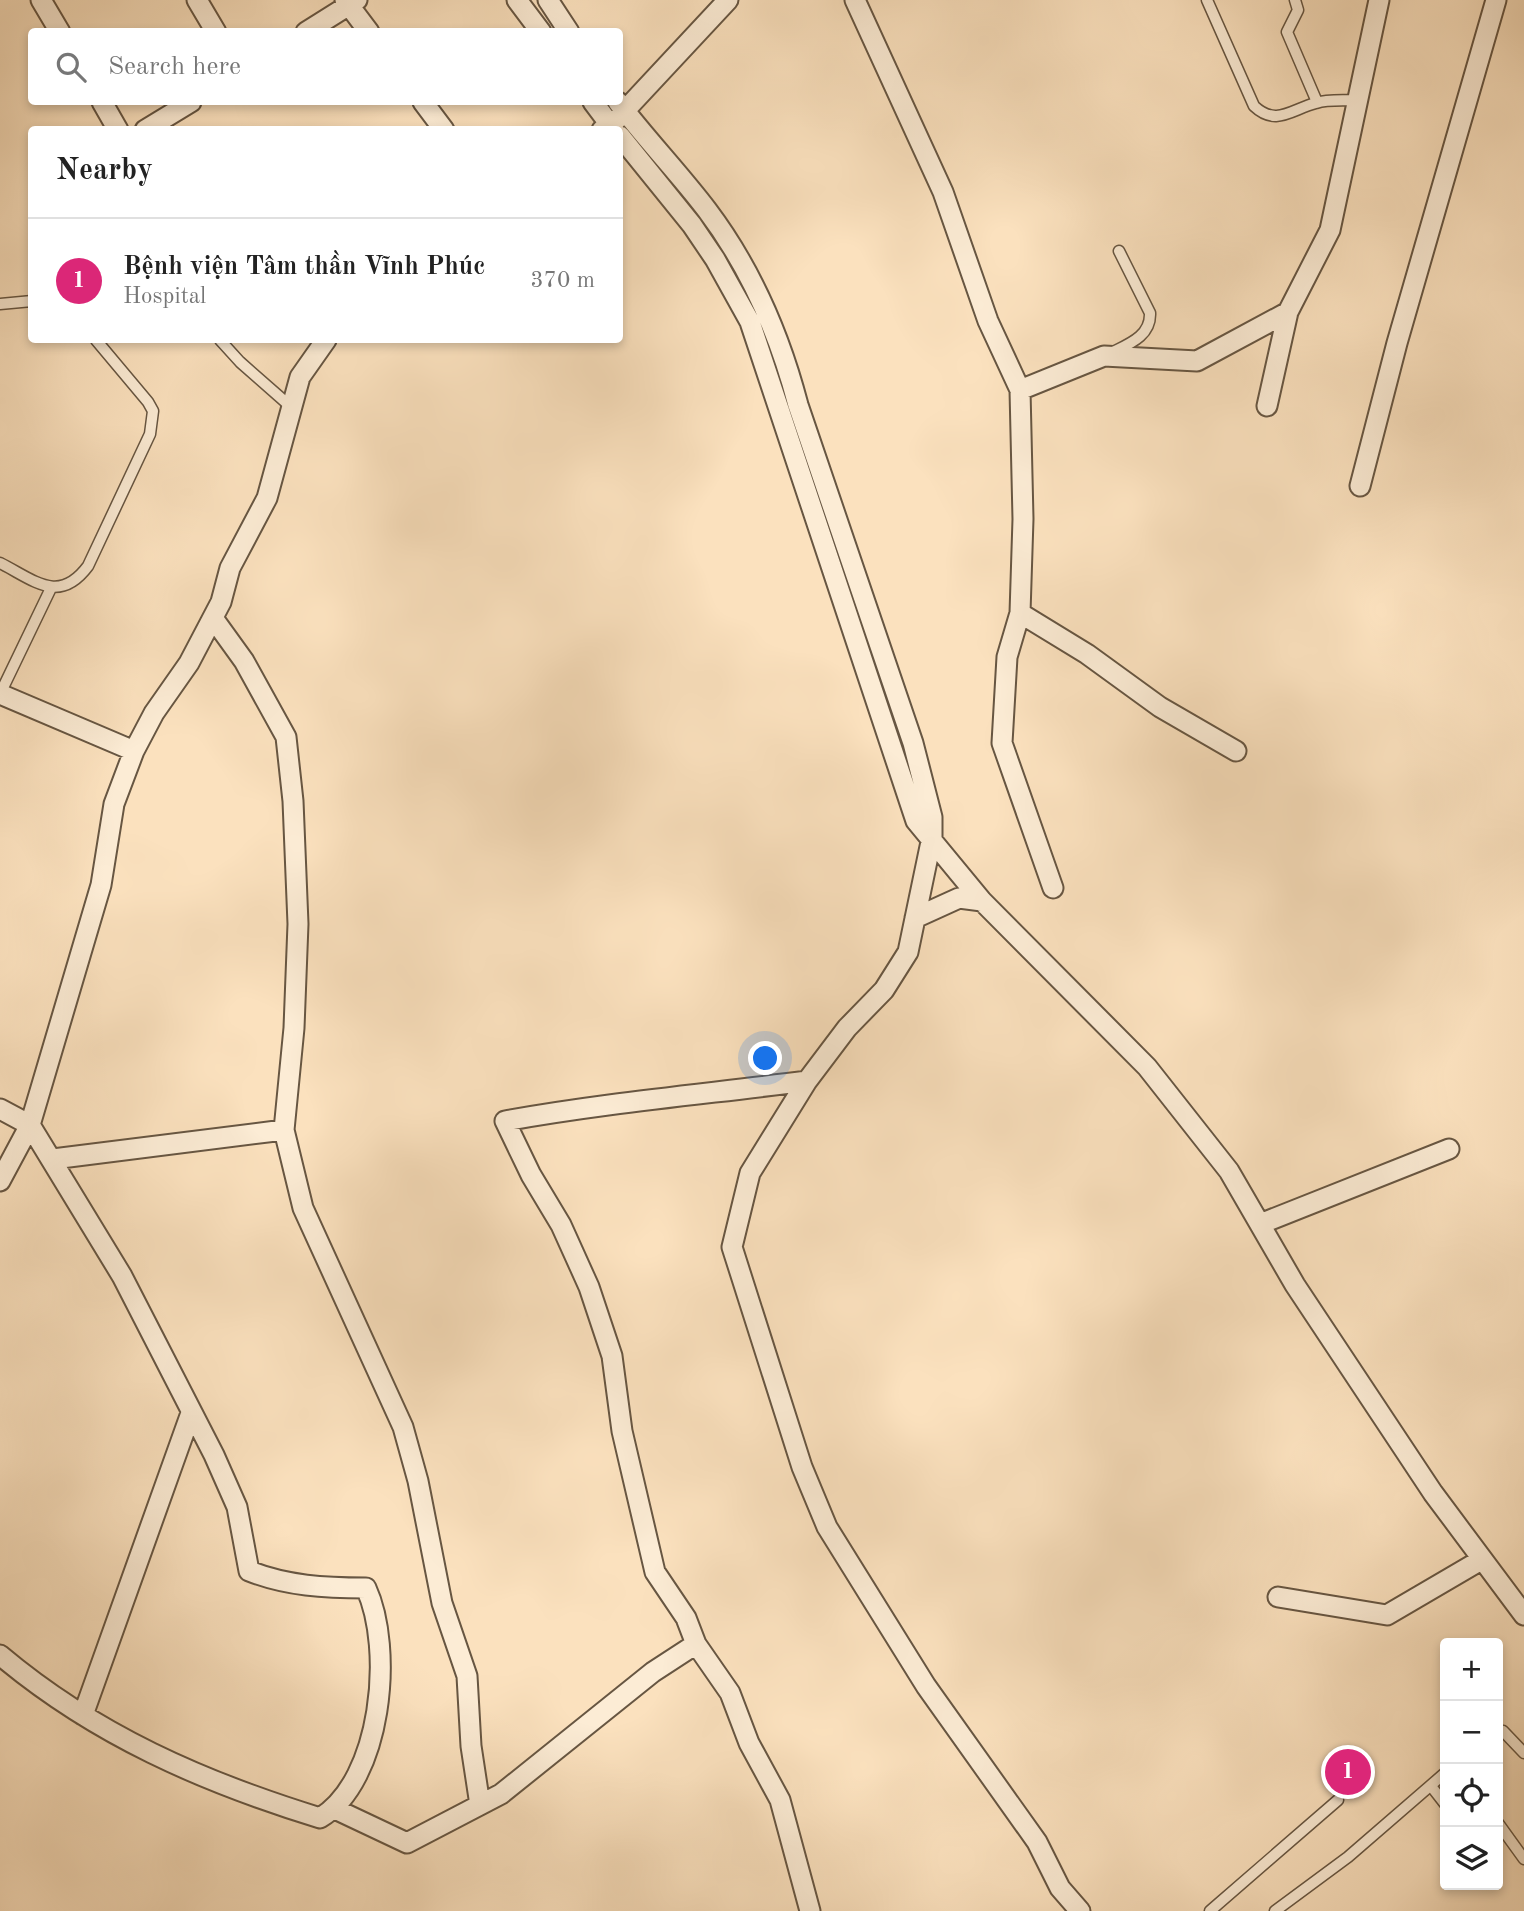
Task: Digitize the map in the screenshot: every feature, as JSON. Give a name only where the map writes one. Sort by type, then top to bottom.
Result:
[{"type":"street","points":[[41,0],[58,28]]},
{"type":"street","points":[[197,0],[214,28]]},
{"type":"street","points":[[517,0],[538,28]]},
{"type":"street","points":[[548,0],[566,28]]},
{"type":"street","points":[[613,126],[622,106],[728,0]]},
{"type":"street","points":[[855,0],[943,192],[988,321],[1020,390],[1023,519],[1020,613],[1007,657],[1002,743],[1053,888]]},
{"type":"street","points":[[1267,406],[1288,312],[1330,230],[1379,0]]},
{"type":"street","points":[[1360,486],[1396,343],[1496,0]]},
{"type":"street","points":[[312,28],[351,2],[367,28]]},
{"type":"street","points":[[104,105],[116,126]]},
{"type":"street","points":[[152,126],[186,105]]},
{"type":"street","points":[[425,105],[441,126]]},
{"type":"street","points":[[595,105],[608,126]]},
{"type":"street","points":[[622,106],[708,212],[740,262],[786,360],[913,743],[932,817],[932,837],[908,952],[884,990],[847,1028],[807,1081],[750,1173],[732,1247],[802,1467],[827,1527],[926,1686],[1037,1842],[1060,1888],[1080,1911]]},
{"type":"street","points":[[623,144],[692,225],[715,259],[750,322],[916,821],[932,837],[982,901],[1147,1067],[1229,1171],[1295,1285],[1433,1493],[1524,1615]]},
{"type":"street","points":[[692,225],[708,212]]},
{"type":"street","points":[[1020,390],[1104,356],[1197,361],[1288,312]]},
{"type":"street","points":[[0,1181],[30,1125],[101,885],[114,804],[134,751],[153,713],[189,663],[221,602],[230,568],[267,498],[300,377],[324,343]]},
{"type":"street","points":[[1020,613],[1087,654],[1160,707],[1236,751]]},
{"type":"street","points":[[213,618],[244,661],[286,737],[293,800],[298,923],[294,1028],[284,1129],[303,1208],[403,1427],[424,1506],[442,1603],[467,1676],[471,1746],[480,1805]]},
{"type":"street","points":[[0,694],[134,751]]},
{"type":"street","points":[[915,918],[959,898],[982,901]]},
{"type":"street","points":[[807,1081],[690,1097],[599,1104],[505,1121],[531,1175],[561,1225],[589,1287],[612,1356],[622,1431],[655,1572],[686,1618],[696,1644],[730,1693],[749,1743],[780,1800],[810,1911]]},
{"type":"street","points":[[0,1109],[30,1125],[122,1276],[237,1507],[249,1571],[274,1581],[310,1586],[366,1588],[374,1606],[381,1690],[359,1775],[335,1809],[320,1818],[259,1799],[179,1767],[124,1740],[45,1693],[0,1655]]},
{"type":"street","points":[[53,1159],[284,1129]]},
{"type":"street","points":[[1260,1224],[1450,1149]]},
{"type":"street","points":[[83,1715],[149,1535],[165,1480],[181,1448],[191,1413]]},
{"type":"street","points":[[1278,1597],[1387,1615],[1481,1560]]},
{"type":"street","points":[[335,1809],[407,1843],[501,1794],[696,1644]]},
{"type":"lane","points":[[1207,0],[1254,106],[1264,116],[1280,118],[1317,102],[1356,100]]},
{"type":"lane","points":[[1295,0],[1298,10],[1287,32],[1317,102]]},
{"type":"lane","points":[[1104,356],[1139,339],[1150,323],[1150,313],[1119,251]]},
{"type":"lane","points":[[0,304],[28,301]]},
{"type":"lane","points":[[0,563],[51,588],[69,585],[88,566],[153,423],[153,411],[148,402],[99,343]]},
{"type":"lane","points":[[223,343],[290,406]]},
{"type":"lane","points":[[0,694],[51,588]]},
{"type":"lane","points":[[1503,1731],[1524,1753]]},
{"type":"lane","points":[[1275,1911],[1348,1857],[1440,1778]]},
{"type":"lane","points":[[1431,1786],[1440,1798]]},
{"type":"lane","points":[[1210,1911],[1338,1800]]},
{"type":"lane","points":[[1501,1827],[1524,1859]]},
{"type":"place","name":"Bệnh viện Tâm thần Vĩnh Phúc","points":[[1348,1772]]}]
